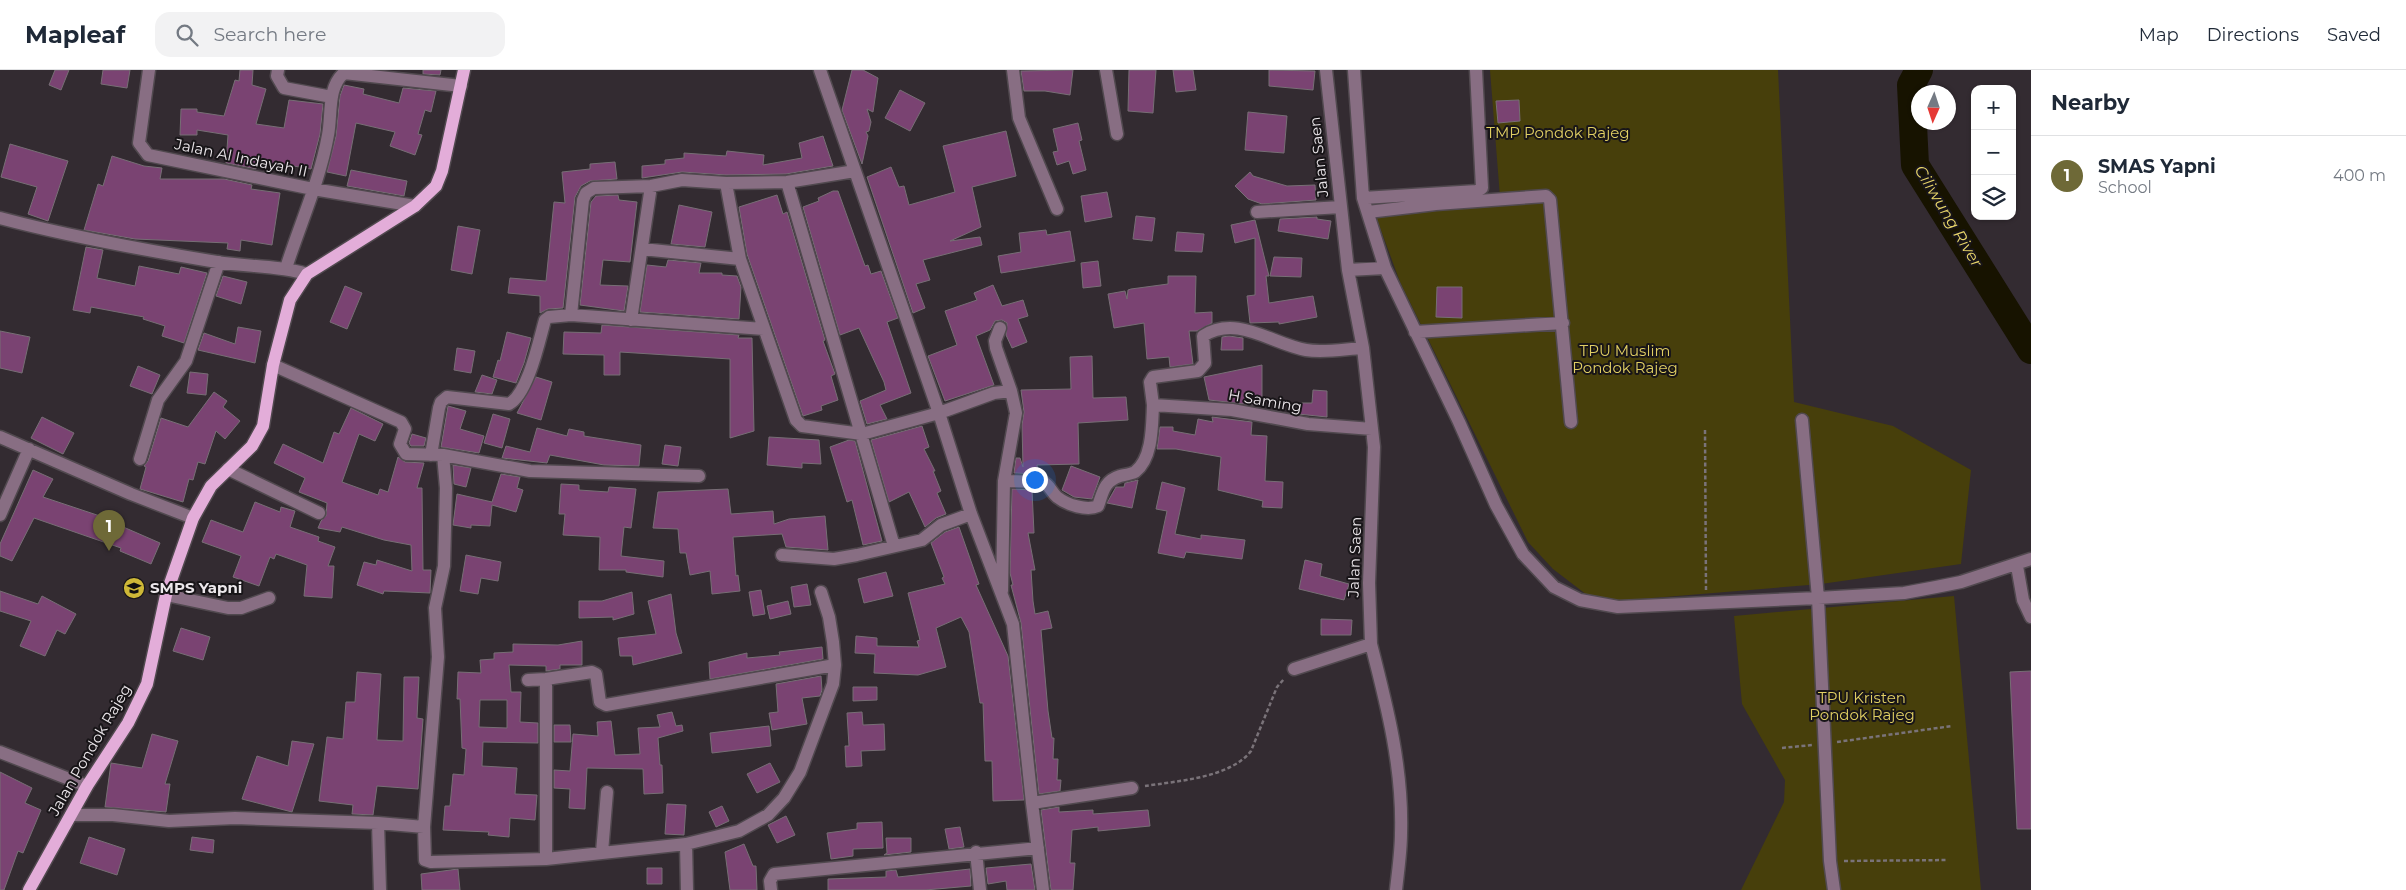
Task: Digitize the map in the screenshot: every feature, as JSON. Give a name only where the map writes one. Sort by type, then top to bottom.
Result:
[{"type":"main road","name":"Jalan Pondok Rajeg","points":[[29,890],[87,786],[128,723],[147,684],[166,595],[193,518],[211,486],[252,446],[263,426],[273,365],[290,300],[307,274],[415,206],[436,186],[442,171],[464,70]]},
{"type":"street","name":"Jalan Al Indayah II","points":[[149,70],[139,143],[148,155],[313,189],[415,206]]},
{"type":"street","points":[[278,70],[277,76],[284,88],[332,97]]},
{"type":"street","points":[[820,70],[939,413],[971,514],[1002,590],[1013,624],[1032,803],[1044,890]]},
{"type":"street","points":[[1013,70],[1019,118],[1057,209]]},
{"type":"street","points":[[1106,70],[1117,134]]},
{"type":"street","name":"Jalan Saen","points":[[1326,70],[1341,207],[1363,348],[1374,447],[1368,583],[1371,644],[1389,716],[1399,777],[1401,833],[1396,890]]},
{"type":"street","points":[[1354,70],[1363,198],[1383,268],[1459,422],[1496,505],[1523,554],[1554,587],[1580,600],[1618,607],[1818,598],[1912,591],[1961,582],[2017,566],[2031,559]]},
{"type":"street","points":[[1363,198],[1477,191],[1482,188],[1476,70]]},
{"type":"street","points":[[286,268],[313,189],[328,135],[332,97],[338,78],[344,73],[461,86]]},
{"type":"street","points":[[572,315],[583,200],[586,193],[594,188],[652,186],[682,180],[726,183],[787,182],[855,171]]},
{"type":"street","points":[[787,182],[894,546]]},
{"type":"street","points":[[726,183],[740,259],[796,420],[802,426],[862,434],[939,413],[994,393],[1011,390]]},
{"type":"street","points":[[631,320],[652,186]]},
{"type":"street","points":[[1368,212],[1436,204],[1546,196],[1550,200],[1571,422]]},
{"type":"street","points":[[1257,212],[1341,207]]},
{"type":"street","points":[[0,218],[120,244],[219,262],[286,268],[307,274]]},
{"type":"street","points":[[642,249],[740,259]]},
{"type":"street","points":[[140,460],[158,400],[186,360],[219,262]]},
{"type":"street","points":[[1350,270],[1383,268]]},
{"type":"street","points":[[764,329],[572,315],[549,317],[545,320],[534,360],[514,402],[509,404],[447,397],[441,402],[437,455],[446,488],[444,566],[435,608],[438,657],[424,828],[423,856],[425,860],[431,862],[546,859],[686,844],[739,831],[768,815],[784,798],[800,772],[833,684],[835,665],[829,617],[821,592]]},
{"type":"street","points":[[1415,332],[1563,324]]},
{"type":"street","points":[[1000,328],[996,348],[1011,390],[1016,413],[1004,481],[1002,590]]},
{"type":"street","points":[[1004,481],[1043,482],[1048,484],[1056,497],[1069,504],[1091,509],[1098,506],[1106,483],[1112,478],[1134,472],[1143,462],[1152,437],[1153,405],[1150,382],[1154,377],[1198,371],[1205,363],[1203,336],[1210,332],[1239,329],[1312,351],[1363,348]]},
{"type":"street","points":[[273,365],[401,422],[405,429],[400,444],[406,454],[437,455],[530,471],[699,476]]},
{"type":"street","name":"H Saming","points":[[1153,405],[1232,410],[1308,424],[1372,429]]},
{"type":"street","points":[[1802,420],[1818,598],[1830,861],[1834,890]]},
{"type":"street","points":[[0,437],[131,494],[193,518]]},
{"type":"street","points":[[0,515],[29,448]]},
{"type":"street","points":[[228,469],[319,513]]},
{"type":"street","points":[[782,555],[834,559],[922,540],[941,525],[971,514]]},
{"type":"street","points":[[2017,566],[2023,600],[2031,617]]},
{"type":"street","points":[[166,595],[228,608],[241,608],[269,598]]},
{"type":"street","points":[[1294,669],[1371,644]]},
{"type":"street","points":[[528,680],[592,672],[596,674],[600,702],[606,705],[835,665]]},
{"type":"street","points":[[546,679],[546,859]]},
{"type":"street","points":[[0,752],[87,786]]},
{"type":"street","points":[[1032,803],[1132,788]]},
{"type":"street","points":[[602,852],[607,792]]},
{"type":"street","points":[[71,815],[113,815],[168,821],[235,818],[378,823],[424,828]]},
{"type":"street","points":[[378,823],[380,890]]},
{"type":"street","points":[[686,844],[687,890]]},
{"type":"street","points":[[771,890],[770,881],[774,874],[873,866],[976,852],[1038,848]]},
{"type":"street","points":[[976,852],[980,890]]},
{"type":"path","points":[[1705,430],[1706,604]]},
{"type":"path","points":[[1132,788],[1206,777],[1245,758],[1251,750],[1278,687],[1294,669]]},
{"type":"path","points":[[1782,748],[1952,726]]},
{"type":"path","points":[[1830,861],[1948,860]]},
{"type":"green space","name":"TPU Muslim Pondok Rajeg","points":[[1490,70],[1778,70],[1794,402],[1893,426],[1971,470],[1961,564],[1821,584],[1616,601],[1587,595],[1553,569],[1528,542],[1400,282],[1371,203],[1500,197]]},
{"type":"green space","name":"TPU Kristen Pondok Rajeg","points":[[1954,596],[1981,890],[1741,890],[1784,802],[1785,780],[1742,704],[1734,616]]},
{"type":"building","points":[[55,70],[69,70],[61,90],[49,85]]},
{"type":"building","points":[[103,70],[130,70],[127,88],[101,84]]},
{"type":"building","points":[[240,70],[253,70],[252,85],[266,89],[256,124],[284,128],[289,100],[323,104],[320,134],[311,169],[276,163],[275,168],[257,165],[256,169],[226,163],[228,135],[197,130],[197,135],[180,135],[181,109],[197,109],[197,112],[224,116],[235,80],[239,81]]},
{"type":"building","points":[[423,70],[441,70],[440,75],[423,74]]},
{"type":"building","points":[[852,70],[863,70],[878,78],[873,112],[867,109],[871,122],[869,131],[866,132],[868,136],[862,164],[842,110]]},
{"type":"building","points":[[1073,70],[1070,95],[1045,91],[1024,91],[1021,71]]},
{"type":"building","points":[[1129,70],[1156,70],[1153,113],[1128,111]]},
{"type":"building","points":[[1173,70],[1193,70],[1196,90],[1176,92]]},
{"type":"building","points":[[1269,70],[1315,71],[1313,90],[1269,86]]},
{"type":"building","points":[[344,85],[364,89],[363,94],[399,103],[403,88],[436,91],[431,112],[425,110],[418,134],[422,135],[415,155],[390,146],[395,132],[356,123],[346,176],[327,172],[336,136],[340,96]]},
{"type":"building","points":[[900,90],[925,103],[910,131],[885,118]]},
{"type":"building","points":[[1519,100],[1520,121],[1498,123],[1496,101]]},
{"type":"building","points":[[1248,112],[1287,116],[1284,153],[1245,150]]},
{"type":"building","points":[[1078,123],[1082,140],[1079,141],[1086,170],[1073,174],[1069,161],[1057,165],[1053,152],[1058,151],[1053,129]]},
{"type":"building","points":[[1006,131],[1016,176],[972,187],[981,227],[950,241],[980,237],[982,245],[923,260],[930,280],[916,284],[925,308],[913,313],[867,177],[891,167],[899,187],[904,186],[909,205],[955,192],[943,146]]},
{"type":"building","points":[[823,136],[833,166],[786,174],[726,175],[682,172],[642,178],[642,166],[665,164],[665,160],[684,158],[684,153],[726,156],[727,151],[764,155],[763,165],[802,158],[799,143]]},
{"type":"building","points":[[10,144],[68,161],[48,221],[28,214],[37,187],[1,177]]},
{"type":"building","points":[[112,156],[144,166],[162,168],[160,179],[224,179],[252,185],[251,189],[280,193],[272,245],[241,240],[240,251],[227,249],[228,243],[135,239],[84,230],[98,184],[103,186]]},
{"type":"building","points":[[615,162],[617,179],[590,181],[581,186],[575,197],[563,308],[548,309],[540,313],[540,296],[508,293],[510,278],[546,281],[554,202],[565,203],[562,172],[590,169],[590,164]]},
{"type":"building","points":[[351,170],[407,181],[404,196],[347,186]]},
{"type":"building","points":[[1250,172],[1253,176],[1287,186],[1315,185],[1316,200],[1262,204],[1248,199],[1235,186]]},
{"type":"building","points":[[833,191],[838,191],[865,266],[868,265],[871,274],[881,271],[898,318],[887,322],[911,393],[880,405],[887,419],[867,424],[860,401],[886,390],[884,382],[859,328],[840,335],[803,207],[819,201],[818,198]]},
{"type":"building","points":[[1107,192],[1112,217],[1085,222],[1081,196]]},
{"type":"building","points":[[618,195],[619,200],[637,202],[630,262],[603,260],[600,285],[628,286],[624,311],[580,305],[591,202],[596,196]]},
{"type":"building","points":[[777,195],[783,214],[787,212],[825,340],[823,341],[835,374],[831,376],[838,400],[821,406],[822,410],[803,416],[747,254],[739,207]]},
{"type":"building","points":[[679,205],[712,212],[705,247],[671,244]]},
{"type":"building","points":[[1136,216],[1155,218],[1152,241],[1133,239]]},
{"type":"building","points":[[1317,217],[1317,219],[1331,221],[1328,239],[1278,231],[1280,219]]},
{"type":"building","points":[[1255,220],[1269,276],[1266,276],[1269,303],[1313,296],[1317,317],[1279,324],[1279,322],[1250,323],[1247,296],[1255,295],[1255,238],[1235,243],[1231,225]]},
{"type":"building","points":[[458,226],[480,230],[472,274],[451,270]]},
{"type":"building","points":[[1046,230],[1047,235],[1070,231],[1075,261],[1001,273],[998,256],[1021,252],[1019,233]]},
{"type":"building","points":[[1177,232],[1204,234],[1202,252],[1175,251]]},
{"type":"building","points":[[86,247],[103,250],[97,278],[135,286],[139,266],[179,274],[181,267],[207,273],[184,343],[162,336],[165,326],[143,319],[144,317],[91,307],[90,313],[73,310]]},
{"type":"building","points":[[1274,257],[1302,258],[1301,277],[1270,276]]},
{"type":"building","points":[[668,260],[701,263],[699,273],[722,273],[722,275],[737,276],[741,287],[739,319],[640,312],[647,265],[666,267]]},
{"type":"building","points":[[1098,261],[1101,286],[1083,288],[1081,263]]},
{"type":"building","points":[[223,276],[247,282],[241,304],[216,296]]},
{"type":"building","points":[[1168,276],[1196,276],[1195,313],[1212,312],[1212,323],[1197,331],[1189,331],[1193,364],[1170,367],[1169,357],[1147,359],[1144,323],[1114,328],[1108,294],[1125,291],[1127,299],[1128,290],[1168,284]]},
{"type":"building","points":[[993,285],[1002,306],[1023,300],[1028,316],[1018,319],[1027,342],[1012,348],[1006,335],[1007,323],[1002,320],[995,321],[990,330],[976,336],[994,385],[945,401],[928,356],[957,345],[945,311],[977,300],[974,293]]},
{"type":"building","points":[[345,286],[362,293],[347,329],[330,322]]},
{"type":"building","points":[[1437,287],[1462,287],[1462,318],[1436,317]]},
{"type":"building","points":[[602,325],[739,335],[738,338],[752,338],[754,431],[730,438],[730,359],[620,352],[620,375],[604,375],[604,355],[563,354],[564,332],[601,333]]},
{"type":"building","points":[[238,327],[261,331],[255,363],[198,350],[204,333],[235,344]]},
{"type":"building","points":[[0,331],[30,337],[22,373],[0,368]]},
{"type":"building","points":[[507,332],[531,338],[516,383],[493,377],[498,360],[500,361]]},
{"type":"building","points":[[1222,337],[1243,338],[1243,350],[1221,350]]},
{"type":"building","points":[[457,348],[475,351],[471,373],[454,370]]},
{"type":"building","points":[[1092,356],[1093,398],[1126,397],[1128,420],[1078,423],[1079,464],[1037,465],[1038,474],[1014,473],[1016,458],[1020,458],[1023,467],[1022,425],[1024,412],[1021,390],[1071,389],[1070,357]]},
{"type":"building","points":[[1262,365],[1262,406],[1209,400],[1204,377]]},
{"type":"building","points":[[138,366],[160,375],[152,394],[130,386]]},
{"type":"building","points":[[190,372],[208,374],[206,395],[187,393]]},
{"type":"building","points":[[482,375],[497,380],[492,394],[475,392]]},
{"type":"building","points":[[536,377],[552,382],[541,420],[517,413]]},
{"type":"building","points":[[1313,390],[1327,391],[1327,417],[1298,414],[1298,403],[1312,403]]},
{"type":"building","points":[[214,392],[227,401],[223,407],[240,421],[225,439],[216,431],[205,464],[198,462],[193,480],[189,479],[183,502],[140,489],[146,467],[144,466],[148,461],[161,418],[188,427]]},
{"type":"building","points":[[448,406],[466,411],[460,429],[484,436],[479,453],[441,447]]},
{"type":"building","points":[[351,408],[383,424],[375,441],[359,434],[342,482],[378,495],[380,489],[388,492],[398,457],[405,462],[424,463],[417,488],[422,488],[423,570],[431,570],[430,593],[384,591],[383,594],[357,585],[364,562],[376,565],[377,560],[412,571],[411,545],[384,540],[342,527],[340,532],[318,528],[326,516],[327,503],[299,492],[305,478],[274,463],[283,444],[323,463],[334,432],[339,434]]},
{"type":"building","points":[[493,414],[510,419],[502,448],[484,443]]},
{"type":"building","points":[[42,417],[74,433],[63,454],[31,438]]},
{"type":"building","points":[[1212,417],[1252,422],[1251,435],[1267,436],[1265,481],[1283,482],[1282,508],[1262,507],[1263,501],[1218,490],[1221,457],[1176,449],[1157,449],[1160,427],[1173,427],[1173,431],[1195,435],[1198,419],[1213,422]]},
{"type":"building","points":[[922,426],[929,447],[924,449],[935,471],[933,471],[941,491],[937,493],[946,514],[936,518],[925,527],[909,492],[889,502],[871,440]]},
{"type":"building","points":[[537,428],[567,436],[569,429],[584,432],[584,436],[641,445],[639,466],[604,465],[550,455],[547,463],[502,458],[506,446],[530,452]]},
{"type":"building","points":[[412,434],[426,438],[424,446],[411,446],[409,443]]},
{"type":"building","points":[[769,437],[819,440],[821,464],[802,463],[802,468],[767,465]]},
{"type":"building","points":[[849,440],[855,441],[882,541],[863,545],[852,500],[847,502],[830,447]]},
{"type":"building","points":[[665,445],[681,447],[678,466],[662,464]]},
{"type":"building","points":[[453,465],[471,468],[466,487],[454,484]]},
{"type":"building","points":[[1071,466],[1100,477],[1092,499],[1074,497],[1062,490]]},
{"type":"building","points":[[33,470],[53,479],[43,497],[121,523],[121,526],[160,543],[151,564],[120,551],[121,548],[34,518],[12,561],[0,556],[0,544]]},
{"type":"building","points":[[501,474],[520,477],[517,488],[523,490],[516,512],[492,505],[490,526],[471,525],[471,528],[453,525],[457,494],[492,502]]},
{"type":"building","points":[[1138,480],[1132,508],[1107,503],[1116,487],[1124,487],[1125,483]]},
{"type":"building","points":[[1162,482],[1185,488],[1175,534],[1201,539],[1201,535],[1245,540],[1242,559],[1186,552],[1184,558],[1158,553],[1167,511],[1156,509]]},
{"type":"building","points":[[561,484],[579,485],[579,490],[608,492],[609,487],[636,489],[631,528],[624,527],[621,556],[664,561],[663,577],[626,572],[626,570],[599,570],[600,537],[563,535],[565,514],[559,514]]},
{"type":"building","points":[[728,489],[731,514],[773,511],[774,524],[789,519],[825,516],[828,550],[786,547],[782,534],[733,537],[736,576],[738,575],[740,591],[712,594],[710,571],[690,575],[686,553],[680,553],[678,529],[653,528],[658,492]]},
{"type":"building","points":[[1012,489],[1032,490],[1034,533],[1028,533],[1035,570],[1031,570],[1033,601],[1035,614],[1048,611],[1052,628],[1041,630],[1048,711],[1052,738],[1054,738],[1053,759],[1058,759],[1057,780],[1061,780],[1060,791],[1039,794],[1021,623],[1011,585],[1013,585],[1010,573]]},
{"type":"building","points":[[255,502],[280,512],[281,507],[295,511],[290,527],[319,537],[318,541],[335,547],[328,566],[334,566],[332,598],[304,596],[307,565],[276,554],[274,559],[270,557],[259,586],[233,577],[241,556],[202,542],[211,520],[243,532]]},
{"type":"building","points":[[959,527],[979,584],[976,585],[1008,656],[1024,800],[993,801],[992,761],[985,761],[983,703],[980,703],[969,632],[961,617],[936,628],[946,667],[918,675],[874,673],[875,654],[855,653],[856,636],[877,638],[877,646],[919,647],[917,641],[920,640],[908,593],[945,584],[931,543],[945,532]]},
{"type":"building","points":[[466,555],[501,562],[498,581],[481,578],[478,594],[460,591]]},
{"type":"building","points":[[1305,560],[1322,564],[1320,576],[1349,584],[1344,600],[1299,589]]},
{"type":"building","points":[[886,572],[893,596],[864,603],[858,579]]},
{"type":"building","points":[[807,584],[811,605],[794,607],[791,587]]},
{"type":"building","points":[[761,590],[765,614],[753,616],[749,592]]},
{"type":"building","points":[[0,591],[38,604],[42,596],[76,614],[65,634],[57,630],[45,656],[20,646],[31,621],[0,611]]},
{"type":"building","points":[[632,592],[634,614],[613,620],[613,617],[579,618],[579,601],[602,601]]},
{"type":"building","points":[[671,594],[676,633],[682,653],[633,665],[632,656],[620,656],[618,638],[656,634],[648,601]]},
{"type":"building","points":[[788,601],[791,614],[770,619],[767,606]]},
{"type":"building","points":[[1321,619],[1352,620],[1351,635],[1321,635]]},
{"type":"building","points":[[181,628],[210,637],[203,660],[173,651]]},
{"type":"building","points":[[582,641],[582,665],[560,665],[560,669],[546,671],[546,666],[509,665],[511,692],[521,692],[520,722],[538,723],[538,743],[483,742],[482,766],[517,768],[515,794],[537,795],[535,820],[510,818],[509,837],[488,835],[489,832],[443,830],[445,806],[450,806],[453,774],[464,775],[466,749],[462,748],[460,699],[457,699],[458,672],[481,673],[480,660],[494,659],[494,653],[513,652],[513,644],[558,645]],"holes":[[[480,700],[507,700],[507,728],[479,727]]]},
{"type":"building","points":[[822,647],[823,659],[710,679],[709,662],[747,653],[747,658],[780,655],[779,652]]},
{"type":"building","points":[[2031,671],[2031,829],[2017,829],[2010,672]]},
{"type":"building","points":[[357,672],[381,674],[377,740],[403,741],[404,677],[419,677],[417,718],[423,719],[418,789],[377,786],[373,815],[352,814],[353,805],[319,801],[327,737],[343,739],[346,702],[355,702]]},
{"type":"building","points":[[821,676],[822,690],[820,696],[802,698],[807,724],[772,730],[769,713],[778,712],[776,684]]},
{"type":"building","points":[[853,687],[877,687],[877,700],[853,701]]},
{"type":"building","points":[[672,712],[676,726],[682,725],[683,731],[658,738],[660,765],[662,765],[663,793],[644,794],[643,769],[587,768],[585,809],[569,808],[570,789],[554,788],[554,770],[570,771],[573,734],[598,736],[597,722],[611,721],[615,755],[640,754],[638,728],[660,727],[657,715]]},
{"type":"building","points":[[862,712],[863,725],[884,724],[885,750],[861,751],[862,766],[846,767],[845,746],[849,746],[847,713]]},
{"type":"building","points":[[554,725],[570,725],[571,742],[554,742]]},
{"type":"building","points":[[769,726],[771,746],[712,753],[710,733]]},
{"type":"building","points":[[152,734],[178,741],[165,784],[170,784],[166,812],[105,807],[111,763],[142,768]]},
{"type":"building","points":[[292,741],[314,744],[292,812],[242,799],[257,756],[288,766]]},
{"type":"building","points":[[770,763],[780,782],[757,793],[747,774]]},
{"type":"building","points":[[0,772],[32,788],[25,803],[41,810],[23,853],[18,851],[4,890],[0,890]]},
{"type":"building","points":[[667,804],[686,805],[684,835],[665,834]]},
{"type":"building","points":[[722,806],[729,821],[716,827],[709,812]]},
{"type":"building","points":[[1059,807],[1059,812],[1093,810],[1093,814],[1148,810],[1150,826],[1098,831],[1098,827],[1072,830],[1070,863],[1075,863],[1073,890],[1051,890],[1041,810]]},
{"type":"building","points":[[786,816],[795,835],[777,843],[768,825]]},
{"type":"building","points":[[882,822],[883,848],[853,849],[853,856],[831,859],[827,833],[857,829],[857,823]]},
{"type":"building","points":[[960,827],[964,847],[949,849],[945,829]]},
{"type":"building","points":[[89,837],[125,849],[117,875],[80,863]]},
{"type":"building","points":[[192,837],[214,840],[213,853],[190,850]]},
{"type":"building","points":[[886,838],[911,838],[911,852],[884,855],[887,853]]},
{"type":"building","points":[[744,844],[753,866],[756,866],[757,890],[730,890],[725,852]]},
{"type":"building","points":[[1031,864],[1035,890],[1007,890],[1006,881],[988,884],[986,868]]},
{"type":"building","points":[[647,868],[662,868],[662,884],[647,884]]},
{"type":"building","points":[[458,869],[460,890],[422,890],[421,874]]},
{"type":"building","points":[[970,869],[971,886],[925,890],[828,890],[828,879],[886,877],[886,871],[896,870],[898,877]]},
{"type":"waterway","name":"Ciliwung River","points":[[1919,70],[1911,85],[1915,165],[2031,350]]},
{"type":"place","name":"SMAS Yapni","points":[[109,551]]},
{"type":"place","name":"SMPS Yapni","points":[[134,588]]},
{"type":"park label","name":"TMP Pondok Rajeg","points":[[1558,133]]}]
